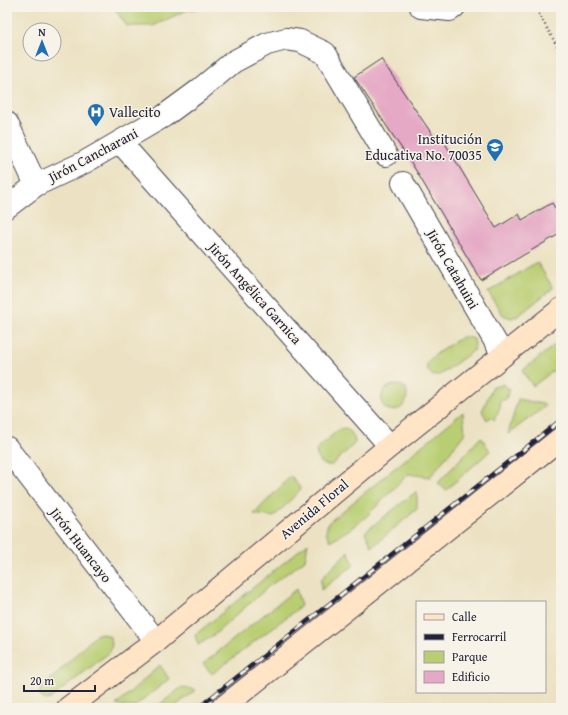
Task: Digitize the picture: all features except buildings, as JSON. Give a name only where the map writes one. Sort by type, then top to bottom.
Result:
[{"type":"street","points":[[421,7],[450,10],[454,7]]},
{"type":"street","name":"Jirón Cancharani","points":[[7,207],[36,185],[85,162],[164,116],[198,92],[233,62],[267,44],[286,39],[300,41],[325,53],[386,155]]},
{"type":"street","points":[[7,124],[36,185]]},
{"type":"street","name":"Jirón Angélica Garnica","points":[[120,142],[390,446]]},
{"type":"street","name":"Jirón Catahuini","points":[[402,183],[503,355]]},
{"type":"street","name":"Avenida Floral","points":[[68,708],[156,641],[390,446],[561,309]]},
{"type":"street","points":[[222,708],[561,438]]},
{"type":"street","name":"Jirón Huancayo","points":[[7,448],[156,641]]},
{"type":"path","points":[[535,7],[561,52]]},
{"type":"green space","points":[[113,7],[208,7],[187,10],[153,26],[127,26]]},
{"type":"green space","points":[[537,262],[553,288],[518,316],[511,318],[503,315],[488,292]]},
{"type":"green space","points":[[462,337],[474,339],[475,345],[473,351],[440,375],[433,376],[428,371],[428,362],[442,350]]},
{"type":"green space","points":[[556,344],[561,349],[561,365],[533,386],[522,371]]},
{"type":"green space","points":[[503,384],[510,390],[505,400],[500,400],[500,408],[494,420],[491,417],[487,420],[482,411],[493,386]]},
{"type":"green space","points":[[400,385],[406,388],[407,397],[404,404],[400,408],[389,410],[382,402],[382,395],[388,387]]},
{"type":"green space","points":[[518,399],[547,405],[508,434]]},
{"type":"green space","points":[[463,412],[465,433],[430,477],[408,474],[366,517],[330,541],[326,532],[328,523]]},
{"type":"green space","points":[[345,428],[352,434],[355,443],[332,465],[325,465],[319,459],[316,450],[339,429]]},
{"type":"green space","points":[[481,437],[490,451],[446,490],[438,483]]},
{"type":"green space","points":[[291,476],[301,489],[274,517],[254,514]]},
{"type":"green space","points":[[417,491],[417,509],[372,547],[365,532]]},
{"type":"green space","points":[[308,543],[305,560],[268,587],[214,635],[198,645],[195,635]]},
{"type":"green space","points":[[348,551],[354,565],[321,590],[321,579]]},
{"type":"green space","points":[[296,589],[301,606],[212,674],[203,664]]},
{"type":"green space","points":[[97,634],[104,634],[110,637],[112,644],[110,652],[50,699],[41,697],[39,695],[40,690]]},
{"type":"green space","points":[[160,665],[169,679],[134,707],[116,705]]},
{"type":"green space","points":[[182,687],[196,690],[173,708],[155,708]]},
{"type":"railway","points":[[198,708],[561,420]]},
{"type":"place","name":"Vallecito","points":[[96,127]]},
{"type":"place","name":"Institución Educativa No. 70035","points":[[495,162]]}]
